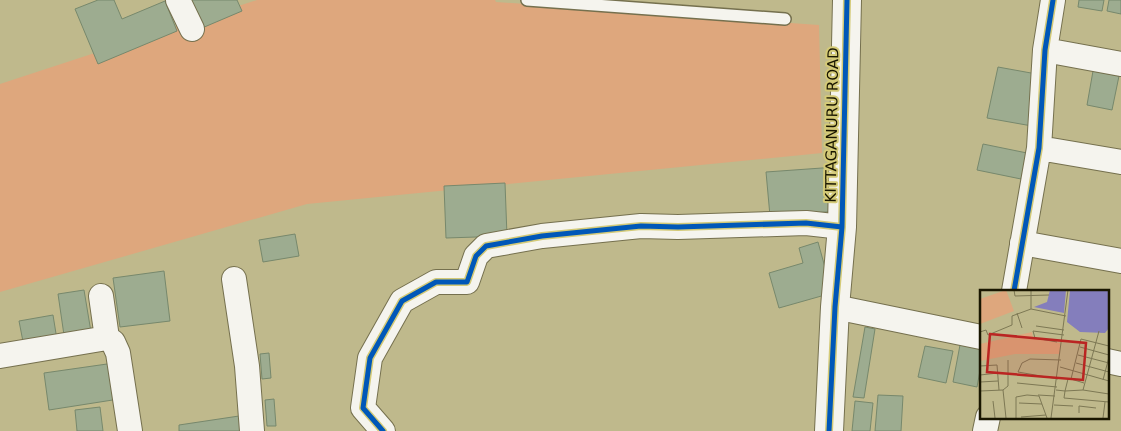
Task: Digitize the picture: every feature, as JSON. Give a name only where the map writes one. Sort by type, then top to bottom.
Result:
[{"type":"street","points":[[178,0],[192,29]]},
{"type":"street","name":"KITTAGANURU ROAD","points":[[829,431],[835,307],[842,227],[847,0]]},
{"type":"street","points":[[1014,290],[1039,148],[1045,50],[1053,0]]},
{"type":"street","points":[[1045,50],[1121,64]]},
{"type":"street","points":[[1039,148],[1121,162]]},
{"type":"street","points":[[383,431],[363,408],[370,358],[402,301],[436,282],[467,282],[476,256],[486,246],[542,236],[641,226],[678,227],[806,223],[842,227]]},
{"type":"street","points":[[1022,244],[1121,261]]},
{"type":"street","points":[[234,279],[247,366],[252,431]]},
{"type":"street","points":[[101,296],[107,338]]},
{"type":"street","points":[[835,307],[980,337]]},
{"type":"street","points":[[0,356],[107,338],[113,342],[118,353],[130,431]]},
{"type":"street","points":[[1108,361],[1121,364]]},
{"type":"street","points":[[985,431],[988,418]]},
{"type":"lane","points":[[527,0],[785,19]]},
{"type":"shaded area","points":[[257,0],[495,0],[496,2],[819,25],[822,153],[307,204],[0,292],[0,84]]},
{"type":"building","points":[[98,0],[114,0],[122,19],[165,1],[177,31],[98,64],[75,9]]},
{"type":"building","points":[[190,0],[237,0],[242,11],[202,28]]},
{"type":"building","points":[[1079,0],[1104,0],[1102,11],[1078,7]]},
{"type":"building","points":[[1109,0],[1121,0],[1121,14],[1107,11]]},
{"type":"building","points":[[998,67],[1042,75],[1032,126],[987,118]]},
{"type":"building","points":[[1093,71],[1119,76],[1112,110],[1087,105]]},
{"type":"building","points":[[983,144],[1027,153],[1021,179],[977,170]]},
{"type":"building","points":[[836,167],[839,211],[770,216],[766,172]]},
{"type":"building","points":[[505,183],[507,236],[446,238],[444,186]]},
{"type":"building","points":[[295,234],[299,256],[263,262],[259,240]]},
{"type":"building","points":[[818,242],[832,293],[779,308],[769,273],[803,263],[799,248]]},
{"type":"building","points":[[164,271],[170,321],[120,327],[113,278]]},
{"type":"building","points":[[84,290],[92,338],[65,342],[58,294]]},
{"type":"building","points":[[53,315],[58,346],[25,352],[19,321]]},
{"type":"building","points":[[865,327],[875,329],[864,398],[853,397]]},
{"type":"building","points":[[960,345],[980,349],[980,370],[977,387],[953,382]]},
{"type":"building","points":[[925,346],[953,351],[946,383],[918,377]]},
{"type":"building","points":[[269,353],[271,378],[262,379],[260,354]]},
{"type":"building","points":[[114,363],[119,399],[49,410],[44,373]]},
{"type":"building","points":[[878,395],[903,396],[901,431],[875,431]]},
{"type":"building","points":[[274,399],[276,426],[267,426],[265,400]]},
{"type":"building","points":[[855,401],[873,403],[870,431],[852,431]]},
{"type":"building","points":[[100,407],[103,431],[77,431],[75,410]]},
{"type":"building","points":[[239,416],[241,431],[179,431],[179,425]]},
{"type":"cycle path","points":[[829,431],[835,307],[842,227],[847,0]]},
{"type":"cycle path","points":[[1014,290],[1039,148],[1045,50],[1053,0]]},
{"type":"cycle path","points":[[383,431],[363,408],[370,358],[402,301],[436,282],[467,282],[476,256],[486,246],[542,236],[641,226],[678,227],[806,223],[842,227]]}]
